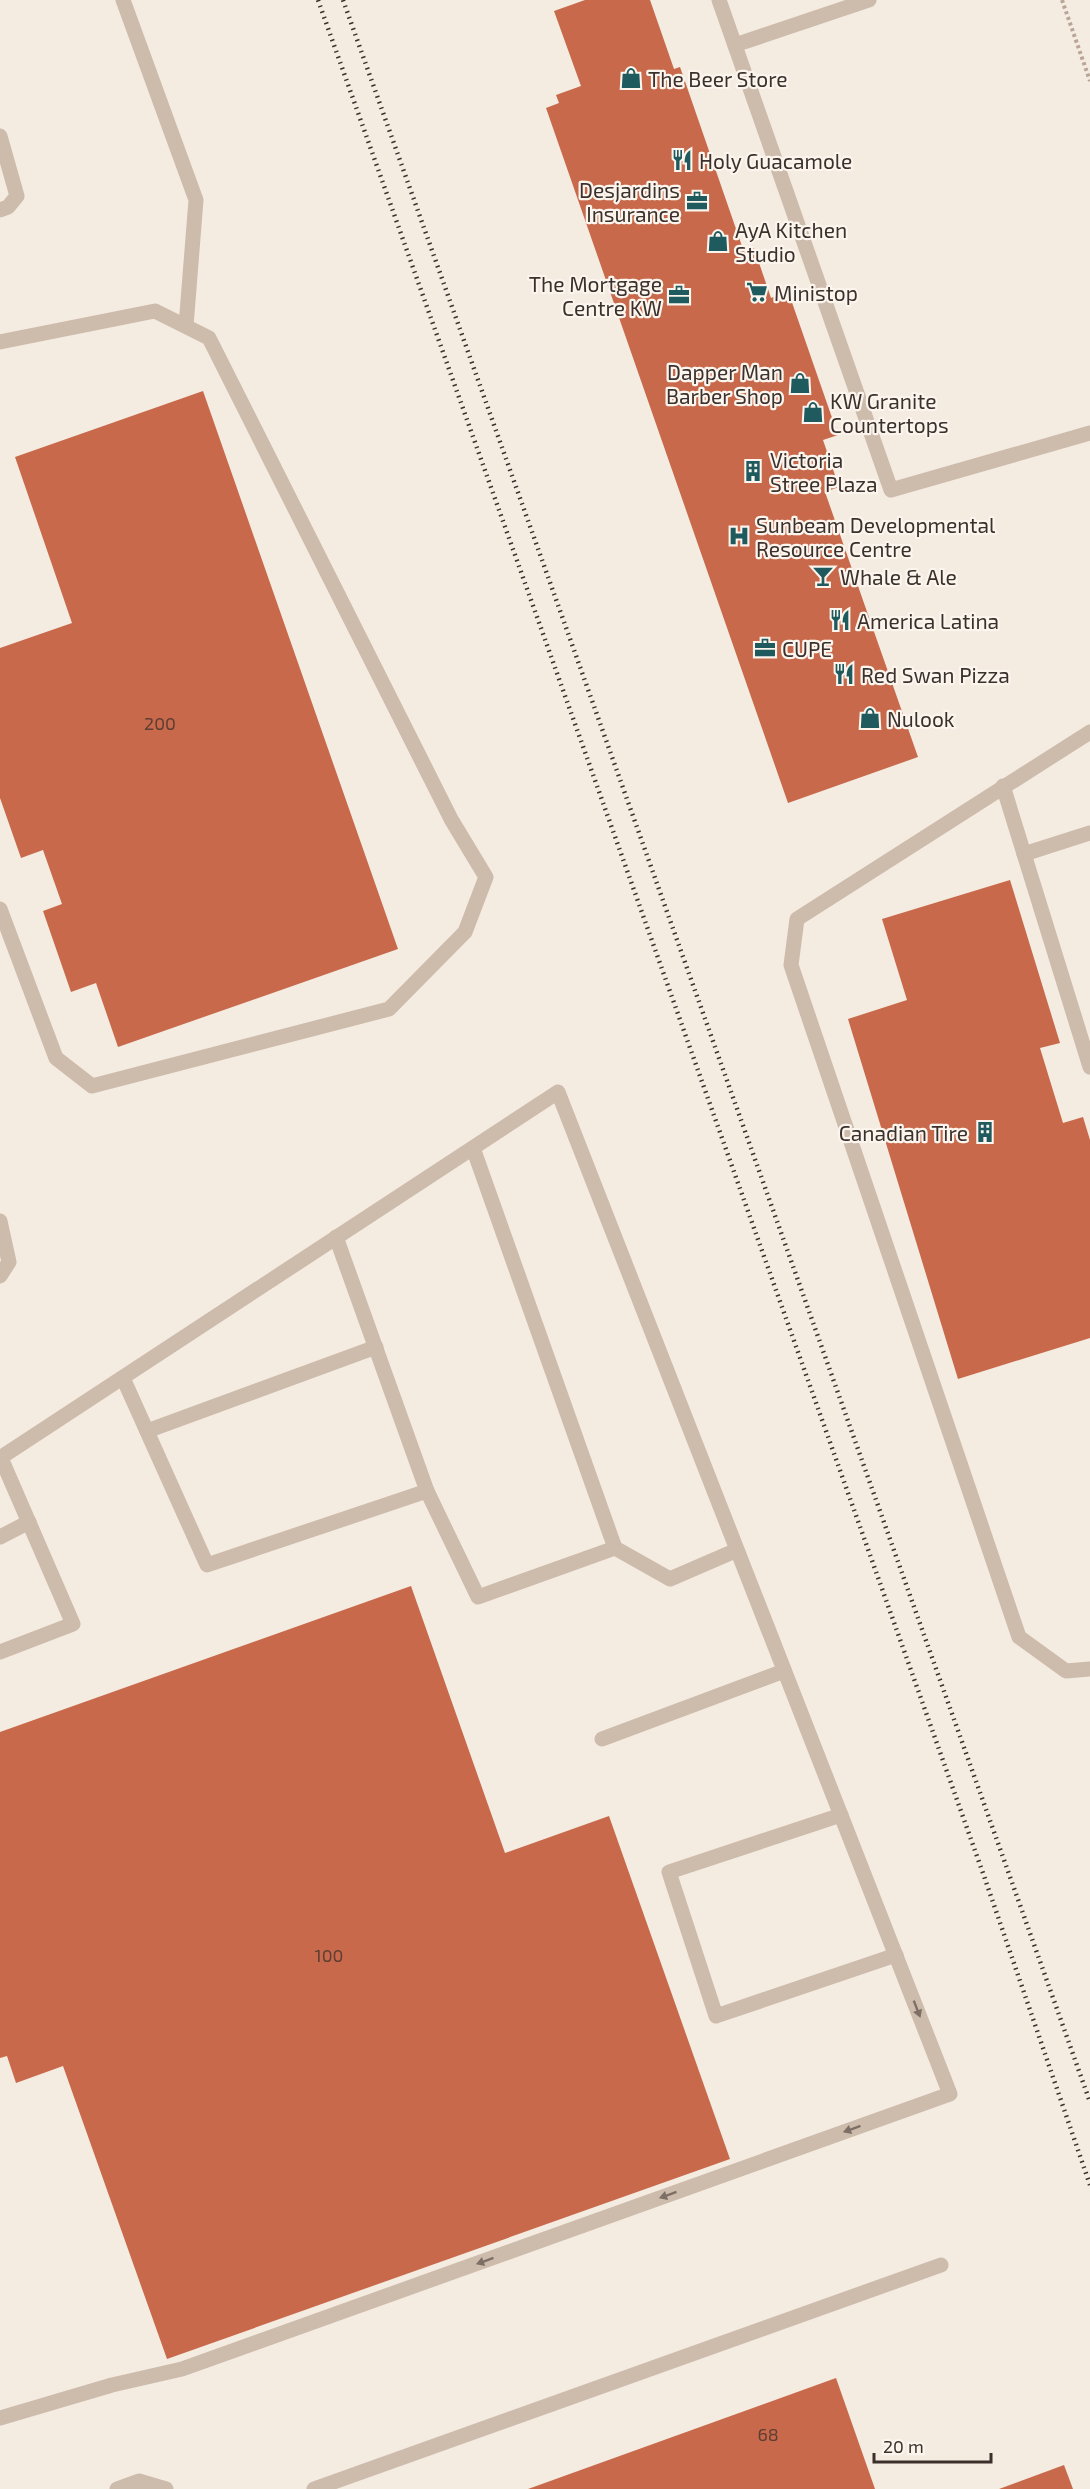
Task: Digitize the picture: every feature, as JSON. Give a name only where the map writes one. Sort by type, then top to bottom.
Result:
[{"type":"lane","points":[[123,0],[196,200],[186,326]]},
{"type":"lane","points":[[719,0],[891,490],[1090,433]]},
{"type":"lane","points":[[735,45],[869,0]]},
{"type":"lane","points":[[0,136],[17,196],[8,207],[0,210]]},
{"type":"lane","points":[[0,342],[155,311],[209,339],[451,819],[486,877],[465,932],[389,1009],[92,1086],[57,1058],[0,909]]},
{"type":"lane","points":[[1090,732],[797,919],[791,965],[1019,1637],[1066,1671],[1090,1669]]},
{"type":"lane","points":[[1004,786],[1090,1067]]},
{"type":"lane","points":[[1024,854],[1090,833]]},
{"type":"lane","points":[[0,1652],[73,1624],[0,1458],[558,1092],[950,2094],[182,2369],[112,2385],[0,2418]]},
{"type":"lane","points":[[473,1148],[615,1548],[670,1579],[737,1550]]},
{"type":"lane","points":[[0,1221],[9,1262],[0,1276]]},
{"type":"lane","points":[[336,1237],[427,1491],[478,1597],[615,1548]]},
{"type":"lane","points":[[147,1431],[376,1347]]},
{"type":"lane","points":[[123,1378],[207,1565],[427,1491]]},
{"type":"lane","points":[[0,1537],[29,1522]]},
{"type":"lane","points":[[602,1739],[784,1671]]},
{"type":"lane","points":[[841,1815],[669,1872],[716,2016],[896,1955]]},
{"type":"lane","points":[[314,2489],[940,2265]]},
{"type":"lane","points":[[117,2489],[139,2481],[166,2489]]},
{"type":"path","points":[[1062,0],[1090,81]]},
{"type":"building","name":"Victoria Stree Plaza","points":[[585,0],[650,0],[674,69],[680,67],[744,252],[754,248],[771,298],[788,291],[838,435],[823,440],[839,487],[825,492],[918,757],[788,803],[546,108],[559,103],[556,95],[581,86],[554,11]]},
{"type":"building","points":[[203,391],[398,949],[118,1047],[96,983],[71,992],[43,911],[62,904],[43,850],[21,858],[0,798],[0,648],[72,623],[15,457]]},
{"type":"building","name":"Canadian Tire","points":[[1010,880],[1060,1043],[1040,1048],[1063,1123],[1083,1117],[1090,1140],[1090,1338],[958,1379],[848,1019],[907,1000],[882,919]]},
{"type":"building","points":[[411,1586],[505,1853],[609,1816],[730,2159],[167,2359],[63,2066],[16,2083],[7,2056],[0,2058],[0,1732]]},
{"type":"building","points":[[836,2378],[875,2489],[528,2489]]},
{"type":"building","points":[[1064,2465],[1073,2489],[999,2489]]},
{"type":"railway","points":[[318,0],[984,1876],[1090,2185]]},
{"type":"railway","points":[[343,0],[1090,2102]]},
{"type":"place","name":"The Beer Store","points":[[631,78]]},
{"type":"place","name":"Holy Guacamole","points":[[682,160]]},
{"type":"place","name":"Desjardins Insurance","points":[[697,201]]},
{"type":"place","name":"AyA Kitchen Studio","points":[[718,241]]},
{"type":"place","name":"Ministop","points":[[757,292]]},
{"type":"place","name":"The Mortgage Centre KW","points":[[679,295]]},
{"type":"place","name":"Dapper Man Barber Shop","points":[[800,383]]},
{"type":"place","name":"KW Granite Countertops","points":[[813,412]]},
{"type":"place","name":"Victoria Stree Plaza","points":[[753,471]]},
{"type":"place","name":"Sunbeam Developmental Resource Centre","points":[[739,536]]},
{"type":"place","name":"Whale & Ale","points":[[823,576]]},
{"type":"place","name":"America Latina","points":[[840,620]]},
{"type":"place","name":"CUPE","points":[[765,648]]},
{"type":"place","name":"Red Swan Pizza","points":[[844,674]]},
{"type":"place","name":"Nulook","points":[[870,718]]},
{"type":"place","name":"Canadian Tire","points":[[985,1132]]}]
